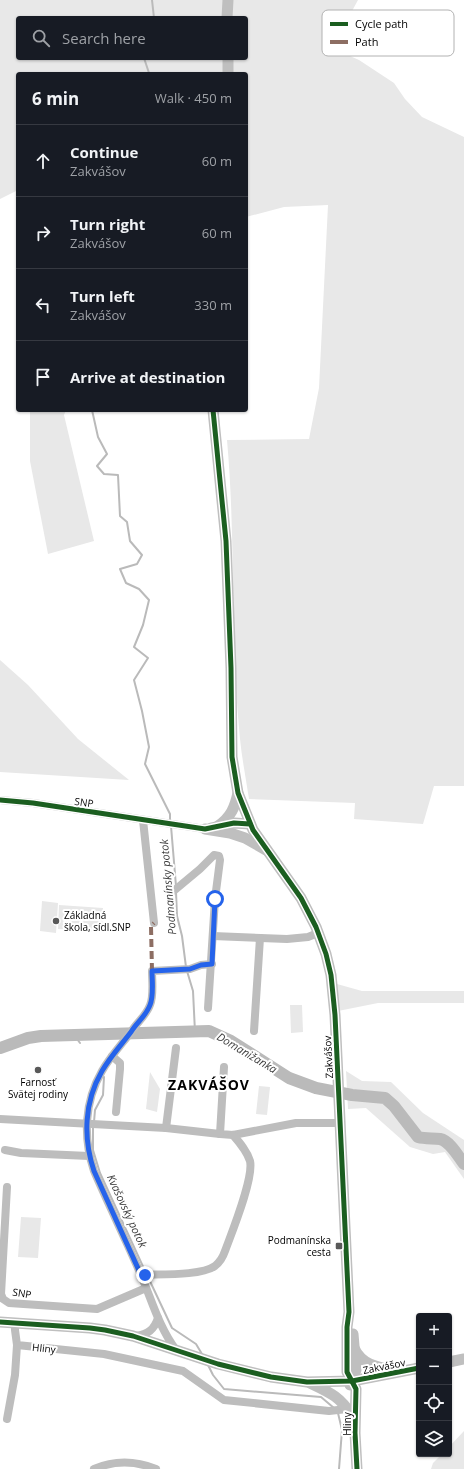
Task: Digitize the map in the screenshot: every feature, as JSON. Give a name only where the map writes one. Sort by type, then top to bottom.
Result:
[{"type":"street","points":[[227,16],[228,0]]},
{"type":"street","points":[[228,60],[228,72]]},
{"type":"street","points":[[213,412],[226,541],[231,668],[232,757],[238,793],[235,808],[225,821],[218,826]]},
{"type":"street","name":"Zakvášov","points":[[238,793],[250,824],[301,898],[318,933],[326,954],[332,984],[349,1312]]},
{"type":"street","name":"SNP","points":[[0,800],[33,803],[205,829]]},
{"type":"street","points":[[143,820],[154,923]]},
{"type":"street","points":[[205,829],[234,823],[250,824]]},
{"type":"street","points":[[230,832],[236,831],[250,824]]},
{"type":"street","points":[[205,829],[230,832],[245,838],[268,852]]},
{"type":"street","points":[[170,894],[214,855],[219,856],[220,860],[215,899],[208,1008]]},
{"type":"street","points":[[213,936],[287,939],[308,937],[318,933]]},
{"type":"street","points":[[254,1031],[260,938]]},
{"type":"street","points":[[176,1350],[168,1340],[146,1288],[146,1275],[94,1171],[89,1156],[91,1124],[90,1103],[96,1081],[102,1070],[142,1019],[151,1003],[152,971],[186,969],[212,964]]},
{"type":"street","points":[[166,1128],[176,1048]]},
{"type":"street","points":[[112,1056],[120,1063],[116,1112]]},
{"type":"street","points":[[220,1134],[224,1067]]},
{"type":"street","points":[[0,1118],[166,1128],[233,1135],[296,1123],[340,1123]]},
{"type":"street","points":[[146,1275],[202,1272],[214,1266],[226,1251],[249,1181],[251,1168],[245,1150],[233,1135]]},
{"type":"street","points":[[5,1150],[21,1153],[89,1156]]},
{"type":"street","name":"SNP","points":[[7,1187],[1,1294],[3,1299],[9,1302],[97,1309],[146,1288]]},
{"type":"street","points":[[349,1312],[352,1326],[356,1370],[348,1390],[350,1413],[355,1434]]},
{"type":"street","name":"Hliny","points":[[349,1312],[347,1327],[347,1372],[356,1388],[355,1434],[357,1469]]},
{"type":"street","points":[[133,1336],[143,1335],[150,1332],[155,1326],[158,1318]]},
{"type":"street","points":[[0,1322],[90,1328],[133,1336],[218,1364],[271,1377],[307,1382],[329,1391],[339,1399],[350,1413]]},
{"type":"street","points":[[7,1419],[15,1375],[17,1345],[15,1323]]},
{"type":"street","name":"Hliny","points":[[17,1345],[104,1354],[183,1371],[224,1400],[350,1413]]},
{"type":"street","points":[[354,1348],[370,1365],[401,1372]]},
{"type":"street","points":[[452,1361],[464,1359]]},
{"type":"street","name":"Zakvášov","points":[[307,1382],[352,1381],[416,1369]]},
{"type":"street","points":[[94,1469],[107,1464],[122,1462],[136,1463],[156,1469]]},
{"type":"shaded area","points":[[0,0],[358,0],[353,10],[322,10],[322,56],[350,56],[359,60],[394,83],[405,99],[422,117],[464,137],[464,786],[434,786],[423,824],[354,819],[355,803],[249,799],[241,746],[237,702],[230,477],[227,440],[309,439],[319,388],[328,205],[284,207],[248,216],[248,72],[16,72],[16,191],[0,199]]},
{"type":"shaded area","points":[[30,412],[65,412],[64,415],[94,541],[48,554],[30,461]]},
{"type":"shaded area","points":[[0,660],[28,685],[78,739],[129,780],[0,772]]},
{"type":"shaded area","points":[[42,901],[58,903],[56,933],[40,931]]},
{"type":"shaded area","points":[[59,905],[103,908],[102,932],[58,929]]},
{"type":"shaded area","points":[[337,984],[362,991],[464,991],[464,1003],[378,1003],[338,1011]]},
{"type":"shaded area","points":[[290,1005],[302,1005],[303,1032],[291,1033]]},
{"type":"shaded area","points":[[346,1071],[362,1081],[391,1082],[423,1113],[464,1140],[464,1179],[445,1152],[433,1154],[410,1147],[366,1108],[348,1109]]},
{"type":"shaded area","points":[[150,1072],[160,1089],[157,1112],[146,1109]]},
{"type":"shaded area","points":[[259,1086],[270,1087],[267,1115],[256,1114]]},
{"type":"shaded area","points":[[21,1217],[41,1218],[38,1258],[18,1257]]},
{"type":"shaded area","points":[[464,1431],[464,1469],[431,1469],[433,1463],[439,1457],[452,1457],[452,1444]]},
{"type":"waterway","name":"Podmanínsky potok","points":[[152,0],[154,16]]},
{"type":"waterway","name":"Podmanínsky potok","points":[[145,60],[149,72]]},
{"type":"waterway","name":"Podmanínsky potok","points":[[92,412],[98,437],[107,454],[97,466],[104,474],[118,475],[120,516],[127,522],[130,541],[142,555],[137,564],[120,569],[126,583],[139,589],[149,600],[143,625],[134,647],[148,658],[134,680],[149,747],[145,764],[170,814],[170,822]]},
{"type":"waterway","name":"Podmanínsky potok","points":[[171,826],[176,886]]},
{"type":"waterway","name":"Podmanínsky potok","points":[[176,892],[177,916],[182,936],[186,967]]},
{"type":"waterway","name":"Podmanínsky potok","points":[[187,971],[193,991],[195,1032]]},
{"type":"waterway","name":"Domanižanka","points":[[0,1048],[28,1038],[41,1036],[209,1031],[231,1041],[289,1078],[316,1088],[352,1095],[385,1098],[394,1106],[418,1137],[444,1140],[454,1149],[464,1164]]},
{"type":"waterway","name":"Kvašovský potok","points":[[74,1035],[80,1043]]},
{"type":"waterway","name":"Kvašovský potok","points":[[94,1122],[95,1110],[103,1095],[104,1077]]},
{"type":"waterway","name":"Kvašovský potok","points":[[93,1126],[93,1150],[100,1173],[146,1273]]},
{"type":"waterway","name":"Kvašovský potok","points":[[148,1277],[172,1328],[196,1344],[202,1354]]},
{"type":"waterway","name":"Kvašovský potok","points":[[208,1365],[213,1375],[224,1389],[321,1397],[334,1408]]},
{"type":"waterway","name":"Kvašovský potok","points":[[338,1413],[342,1430],[339,1469]]},
{"type":"marked path","points":[[152,971],[151,926],[154,923]]},
{"type":"cycle path","points":[[213,412],[226,541],[231,668],[232,757],[238,793],[253,830],[301,898],[316,927],[326,954],[331,975],[335,1015],[349,1312],[347,1327],[347,1372],[356,1389],[355,1433],[357,1469]]},
{"type":"cycle path","points":[[0,800],[33,803],[205,829],[234,823],[250,824]]},
{"type":"cycle path","points":[[0,1322],[105,1330],[133,1336],[218,1364],[271,1377],[307,1382],[352,1381],[416,1369]]},
{"type":"place","name":"Základná škola, sídl.SNP","points":[[56,921]]},
{"type":"place","name":"Farnosť Svätej rodiny","points":[[38,1070]]},
{"type":"place","name":"Podmanínska cesta","points":[[339,1246]]},
{"type":"district","name":"ZAKVÁŠOV","points":[[209,1085]]},
{"type":"route","points":[[145,1275],[141,1275],[94,1171],[89,1156],[87,1141],[86,1124],[88,1110],[96,1081],[102,1070],[142,1019],[151,1003],[152,971],[190,969],[201,965],[212,964],[215,899]]}]
